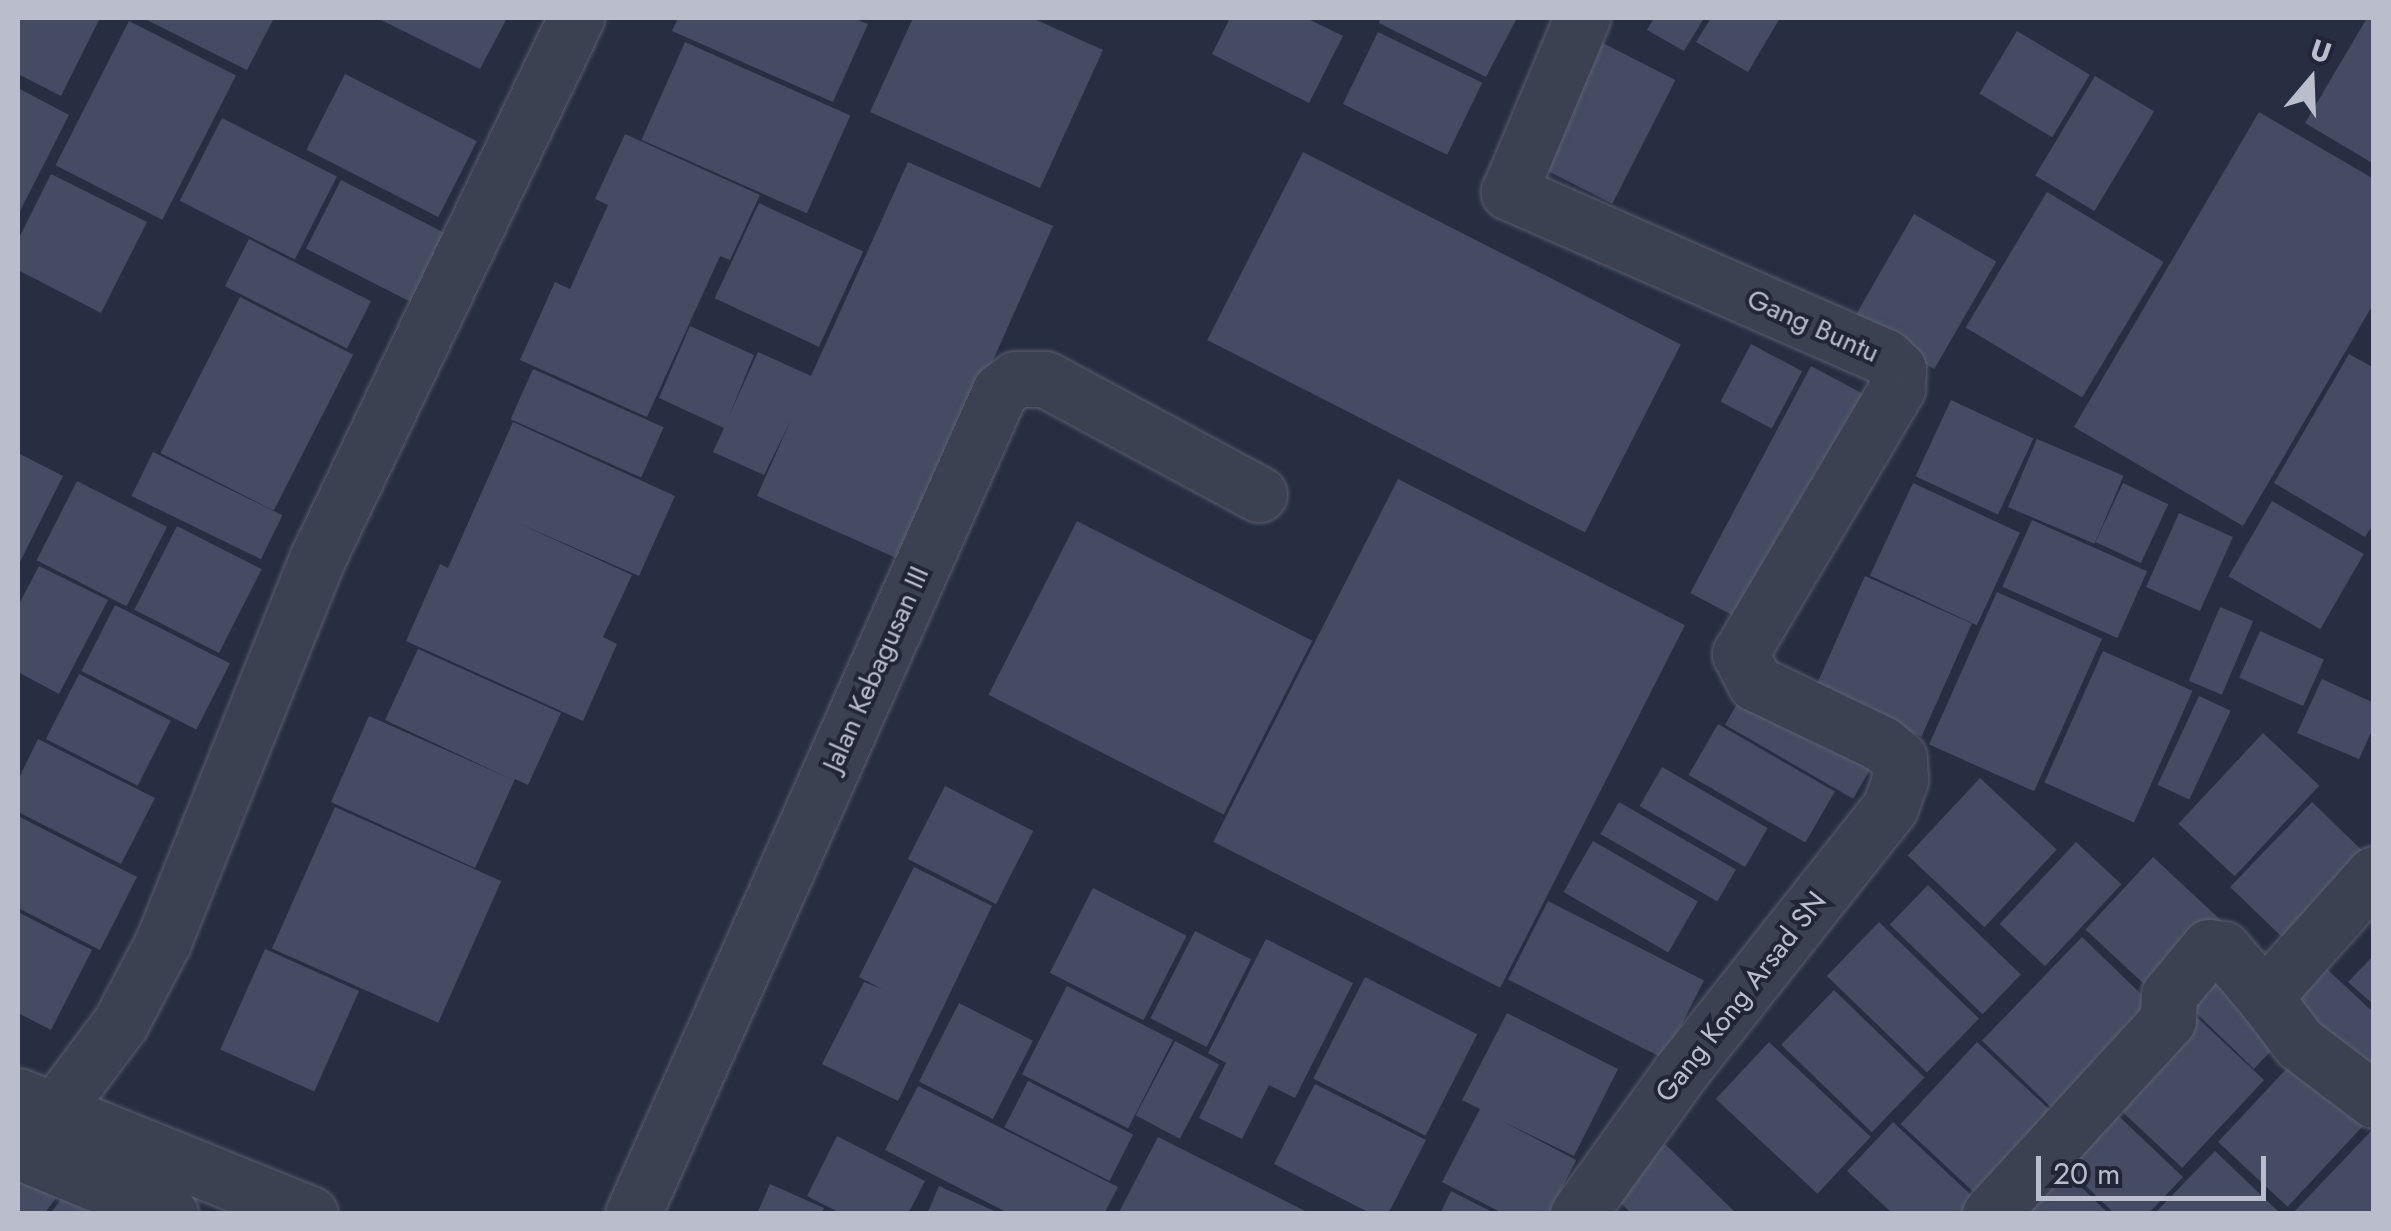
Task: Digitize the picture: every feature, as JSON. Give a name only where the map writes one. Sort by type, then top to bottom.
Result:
[{"type":"street","points":[[310,1214],[37,1103],[121,1022],[163,942],[318,557],[576,18]]},
{"type":"street","name":"Gang Buntu","points":[[1582,18],[1508,192],[1885,357],[1898,370],[1897,388],[1740,654],[1755,683],[1882,744],[1899,758],[1900,779]]},
{"type":"street","name":"Jalan Kebagusan III","points":[[633,1214],[1000,391],[1016,379],[1044,380],[1260,494]]},
{"type":"street","name":"Gang Kong Arsad SN","points":[[1578,1214],[1681,1070],[1890,806],[1900,779]]},
{"type":"street","points":[[2264,997],[2374,874]]},
{"type":"street","points":[[1990,1214],[2168,1020],[2168,995],[2209,947],[2223,949],[2299,1042],[2374,1100]]},
{"type":"street","points":[[18,1151],[170,1214]]},
{"type":"building","points":[[18,18],[100,18],[61,96],[18,74]]},
{"type":"building","points":[[143,18],[274,18],[247,70]]},
{"type":"building","points":[[377,18],[507,18],[480,69]]},
{"type":"building","points":[[678,18],[853,18],[868,24],[833,102],[672,31]]},
{"type":"building","points":[[913,18],[1032,18],[1103,50],[1040,188],[870,112]]},
{"type":"building","points":[[1230,18],[1306,18],[1343,36],[1309,103],[1212,54]]},
{"type":"building","points":[[1381,18],[1517,18],[1486,77],[1379,23]]},
{"type":"building","points":[[1654,18],[1704,18],[1684,51],[1647,30]]},
{"type":"building","points":[[1711,18],[1780,18],[1748,72],[1696,42]]},
{"type":"building","points":[[2367,18],[2374,18],[2374,164],[2305,123]]},
{"type":"building","points":[[129,21],[236,75],[162,220],[55,165]]},
{"type":"building","points":[[2017,31],[2090,75],[2052,137],[1979,94]]},
{"type":"building","points":[[1378,32],[1482,83],[1447,155],[1343,104]]},
{"type":"building","points":[[1597,40],[1675,80],[1612,204],[1534,164]]},
{"type":"building","points":[[685,42],[850,116],[807,213],[641,140]]},
{"type":"building","points":[[345,74],[477,141],[438,217],[306,150]]},
{"type":"building","points":[[2095,76],[2154,112],[2094,211],[2035,175]]},
{"type":"building","points":[[18,88],[69,115],[18,215]]},
{"type":"building","points":[[2259,112],[2374,179],[2374,303],[2243,526],[2074,427]]},
{"type":"building","points":[[222,118],[337,177],[295,259],[180,201]]},
{"type":"building","points":[[625,134],[760,195],[730,260],[720,256],[647,417],[520,360],[555,282],[570,289],[608,205],[595,199]]},
{"type":"building","points":[[1303,152],[1681,344],[1585,532],[1207,340]]},
{"type":"building","points":[[908,162],[1053,226],[903,561],[757,496],[791,420],[764,475],[713,452],[724,428],[659,398],[690,326],[754,355],[729,416],[758,352],[811,376]]},
{"type":"building","points":[[51,174],[147,222],[101,313],[18,270],[18,240]]},
{"type":"building","points":[[341,180],[450,235],[415,304],[306,249]]},
{"type":"building","points":[[2047,192],[2164,262],[2082,397],[1966,327]]},
{"type":"building","points":[[759,203],[863,252],[819,347],[715,298]]},
{"type":"building","points":[[1914,214],[1996,261],[1934,369],[1852,321]]},
{"type":"building","points":[[249,239],[371,301],[347,348],[225,286]]},
{"type":"building","points":[[240,297],[353,355],[274,511],[161,453]]},
{"type":"building","points":[[1751,344],[1802,371],[1772,429],[1720,401]]},
{"type":"building","points":[[2349,354],[2374,368],[2374,523],[2365,537],[2274,483]]},
{"type":"building","points":[[1811,366],[1865,395],[1744,622],[1690,593]]},
{"type":"building","points":[[533,369],[664,427],[641,477],[511,419]]},
{"type":"building","points":[[1951,400],[2033,438],[1998,515],[1916,476]]},
{"type":"building","points":[[513,422],[675,496],[639,576],[518,523],[632,575],[603,637],[617,644],[583,721],[406,641],[440,564],[448,568]]},
{"type":"building","points":[[2037,439],[2124,476],[2095,544],[2008,507]]},
{"type":"building","points":[[153,452],[282,515],[261,559],[132,496]]},
{"type":"building","points":[[18,453],[63,476],[18,566]]},
{"type":"building","points":[[1398,479],[1685,625],[1500,988],[1213,842]]},
{"type":"building","points":[[77,481],[167,527],[127,606],[37,560]]},
{"type":"building","points":[[1913,483],[2020,533],[1977,625],[1870,575]]},
{"type":"building","points":[[2123,483],[2168,504],[2141,563],[2096,542]]},
{"type":"building","points":[[2272,501],[2364,554],[2320,629],[2228,576]]},
{"type":"building","points":[[2179,513],[2233,537],[2200,611],[2146,587]]},
{"type":"building","points":[[2032,520],[2147,571],[2117,638],[2002,587]]},
{"type":"building","points":[[1077,521],[1312,641],[1224,815],[988,695]]},
{"type":"building","points":[[177,526],[262,569],[219,653],[134,610]]},
{"type":"building","points":[[39,566],[108,600],[59,694],[18,672],[18,606]]},
{"type":"building","points":[[1865,576],[1972,624],[1921,737],[1815,689]]},
{"type":"building","points":[[1997,592],[2102,639],[2034,791],[1929,745]]},
{"type":"building","points":[[115,605],[230,664],[196,729],[81,671]]},
{"type":"building","points":[[2220,607],[2253,621],[2222,695],[2189,681]]},
{"type":"building","points":[[2260,631],[2324,659],[2303,706],[2239,678]]},
{"type":"building","points":[[418,649],[561,713],[528,785],[515,779],[475,868],[331,802],[369,716],[511,779],[385,720]]},
{"type":"building","points":[[2103,651],[2193,691],[2134,822],[2044,783]]},
{"type":"building","points":[[79,674],[171,721],[138,786],[46,739]]},
{"type":"building","points":[[2322,679],[2374,703],[2374,726],[2359,759],[2297,733]]},
{"type":"building","points":[[1748,685],[1876,759],[1853,799],[1725,725]]},
{"type":"building","points":[[2199,696],[2231,711],[2189,800],[2158,785]]},
{"type":"building","points":[[1718,724],[1835,792],[1805,843],[1688,775]]},
{"type":"building","points":[[2263,733],[2319,786],[2235,876],[2178,824]]},
{"type":"building","points":[[38,739],[155,798],[121,864],[18,812],[18,780]]},
{"type":"building","points":[[1662,767],[1768,828],[1745,867],[1640,806]]},
{"type":"building","points":[[1980,778],[2057,850],[1985,927],[1908,856]]},
{"type":"building","points":[[945,786],[1033,831],[996,904],[908,859]]},
{"type":"building","points":[[1619,802],[1736,870],[1717,902],[1600,834]]},
{"type":"building","points":[[2312,802],[2374,862],[2292,947],[2230,887]]},
{"type":"building","points":[[335,807],[501,881],[438,1023],[272,949]]},
{"type":"building","points":[[18,816],[137,877],[100,950],[18,908]]},
{"type":"building","points":[[1593,841],[1698,902],[1668,953],[1564,892]]},
{"type":"building","points":[[2076,842],[2121,884],[2045,966],[2000,924]]},
{"type":"building","points":[[2153,857],[2225,924],[2157,996],[2085,929]]},
{"type":"building","points":[[914,867],[992,906],[898,1101],[822,1064],[864,982],[882,989],[859,977]]},
{"type":"building","points":[[1928,885],[2021,975],[1983,1014],[1890,925]]},
{"type":"building","points":[[1093,888],[1187,936],[1143,1020],[1050,973]]},
{"type":"building","points":[[1548,901],[1704,980],[1664,1059],[1508,979]]},
{"type":"building","points":[[18,912],[92,950],[51,1030],[18,1013]]},
{"type":"building","points":[[1879,922],[1979,1019],[1927,1073],[1827,976]]},
{"type":"building","points":[[1195,931],[1251,960],[1207,1047],[1151,1018]]},
{"type":"building","points":[[2082,937],[2163,1015],[2063,1119],[1982,1041]]},
{"type":"building","points":[[1266,939],[1353,983],[1295,1098],[1269,1085],[1242,1139],[1199,1118],[1226,1063],[1208,1053]]},
{"type":"building","points":[[265,949],[359,991],[314,1091],[220,1049]]},
{"type":"building","points":[[2374,955],[2374,1005],[2348,982]]},
{"type":"building","points":[[2313,956],[2374,1013],[2374,1064],[2359,1079],[2274,998]]},
{"type":"building","points":[[2206,960],[2285,1036],[2254,1069],[2175,992]]},
{"type":"building","points":[[1365,977],[1477,1034],[1426,1136],[1313,1079]]},
{"type":"building","points":[[1067,986],[1173,1040],[1128,1128],[1022,1074]]},
{"type":"building","points":[[1834,990],[1925,1078],[1872,1132],[1781,1045]]},
{"type":"building","points":[[959,1003],[1033,1041],[993,1119],[919,1081]]},
{"type":"building","points":[[2188,1009],[2264,1080],[2182,1168],[2106,1097]]},
{"type":"building","points":[[1507,1013],[1618,1069],[1574,1156],[1502,1121],[1576,1160],[1549,1214],[1504,1214],[1442,1182],[1480,1109],[1462,1100]]},
{"type":"building","points":[[1175,1041],[1219,1064],[1180,1139],[1136,1115]]},
{"type":"building","points":[[1769,1042],[1871,1137],[1817,1194],[1716,1099]]},
{"type":"building","points":[[1977,1042],[2063,1122],[1987,1204],[1901,1124]]},
{"type":"building","points":[[2302,1052],[2371,1117],[2288,1207],[2218,1142]]},
{"type":"building","points":[[1028,1081],[1133,1135],[1110,1181],[1004,1127]]},
{"type":"building","points":[[1315,1084],[1426,1140],[1388,1214],[1372,1214],[1274,1164]]},
{"type":"building","points":[[918,1086],[1118,1187],[1104,1214],[1010,1214],[885,1150]]},
{"type":"building","points":[[2104,1102],[2183,1177],[2148,1214],[2115,1214],[2053,1154]]},
{"type":"building","points":[[1893,1122],[1986,1209],[1982,1214],[1893,1214],[1847,1171]]},
{"type":"building","points":[[2374,1128],[2374,1214],[2292,1214]]},
{"type":"building","points":[[837,1136],[925,1181],[908,1214],[842,1214],[807,1196]]},
{"type":"building","points":[[1158,1137],[1311,1214],[1118,1214]]},
{"type":"building","points":[[1665,1144],[1737,1214],[1632,1214],[1615,1197]]},
{"type":"building","points":[[2215,1151],[2281,1214],[2154,1214]]},
{"type":"building","points":[[2050,1157],[2109,1214],[2005,1214]]},
{"type":"building","points":[[18,1161],[60,1193],[44,1214],[18,1214]]},
{"type":"building","points":[[75,1180],[120,1214],[50,1214]]},
{"type":"building","points":[[770,1184],[824,1208],[821,1214],[757,1214]]},
{"type":"building","points":[[939,1186],[1001,1214],[927,1214]]},
{"type":"building","points":[[1451,1191],[1496,1214],[1440,1214]]}]
